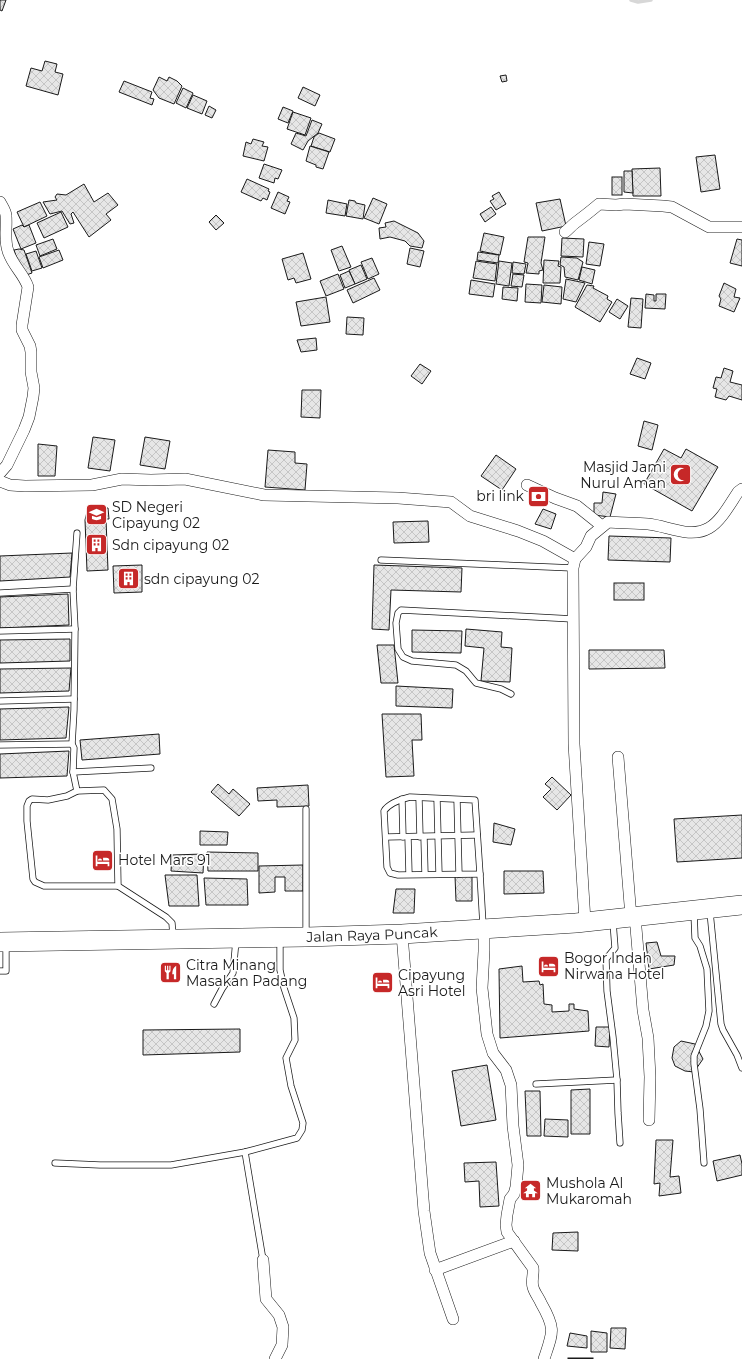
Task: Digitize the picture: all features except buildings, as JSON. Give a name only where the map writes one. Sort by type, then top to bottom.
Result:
[{"type":"highway","name":"Jalan Raya Puncak","points":[[3,942],[402,934],[585,921],[742,905]]},
{"type":"street","points":[[0,202],[6,215],[5,233],[8,251],[27,283],[28,288],[22,330],[30,346],[31,372],[34,388],[29,417],[7,465],[0,473]]},
{"type":"street","points":[[565,232],[599,204],[672,207],[708,227],[742,227]]},
{"type":"street","points":[[0,481],[10,485],[25,486],[92,485],[122,479],[185,479],[264,495],[398,498],[451,502],[470,516],[518,530],[543,541],[574,564]]},
{"type":"street","points":[[527,485],[577,506],[602,526]]},
{"type":"street","points":[[585,921],[574,744],[574,564],[586,547],[591,536],[608,522],[649,524],[682,531],[698,532],[708,529],[715,523],[738,492],[742,489]]},
{"type":"street","points":[[618,757],[626,917],[648,1038],[650,1077],[649,1120]]},
{"type":"street","points":[[484,929],[482,988],[487,1034],[493,1053],[506,1070],[511,1085],[513,1126],[518,1165],[516,1187],[510,1199],[506,1226],[508,1232],[533,1268],[534,1274],[532,1287],[549,1317],[552,1327],[552,1336],[544,1359]]},
{"type":"street","points":[[402,934],[424,1211],[430,1253],[453,1319]]},
{"type":"street","points":[[435,1270],[514,1241]]},
{"type":"street","points":[[263,1260],[266,1299],[279,1314],[283,1327],[282,1344],[275,1359]]},
{"type":"lane","points":[[76,791],[73,772],[74,748],[72,744],[75,629],[73,589],[77,533]]},
{"type":"lane","points":[[381,560],[574,564]]},
{"type":"lane","points":[[0,593],[73,589]]},
{"type":"lane","points":[[511,694],[501,689],[476,683],[466,671],[456,665],[407,660],[398,650],[396,623],[398,613],[401,610],[573,619]]},
{"type":"lane","points":[[0,631],[75,629]]},
{"type":"lane","points":[[0,701],[74,699]]},
{"type":"lane","points":[[0,745],[72,744]]},
{"type":"lane","points":[[73,772],[151,768]]},
{"type":"lane","points":[[118,886],[118,842],[112,799],[104,790],[76,791],[66,796],[48,800],[29,801],[27,806],[27,820],[33,879],[35,882],[44,886],[118,886],[166,917],[172,923],[174,938]]},
{"type":"lane","points":[[480,874],[392,875],[387,867],[384,811],[390,805],[410,797],[476,800],[484,929]]},
{"type":"lane","points":[[419,798],[425,874]]},
{"type":"lane","points":[[402,799],[409,874]]},
{"type":"lane","points":[[437,799],[439,874]]},
{"type":"lane","points":[[457,800],[459,874]]},
{"type":"lane","points":[[306,809],[306,937]]},
{"type":"lane","points":[[386,837],[477,835]]},
{"type":"lane","points":[[702,909],[721,1024],[737,1054],[742,1068]]},
{"type":"lane","points":[[702,909],[695,938],[700,946],[707,969],[709,1011],[706,1026],[694,1056],[694,1064],[700,1109],[704,1163]]},
{"type":"lane","points":[[620,1143],[617,1080],[606,959],[615,948],[626,917]]},
{"type":"lane","points":[[55,1163],[100,1165],[171,1165],[245,1152],[297,1138],[302,1130],[302,1123],[291,1086],[286,1058],[295,1040],[295,1028],[294,1018],[280,970],[280,937]]},
{"type":"lane","points":[[214,1004],[233,973],[236,938]]},
{"type":"lane","points":[[0,971],[6,971],[3,942]]},
{"type":"lane","points":[[536,1084],[617,1080]]},
{"type":"lane","points":[[245,1152],[263,1260]]},
{"type":"waterway","points":[[631,0],[638,2],[651,0]]},
{"type":"place","name":"Masjid Jami Nurul Aman","points":[[681,475]]},
{"type":"place","name":"bri link","points":[[539,496]]},
{"type":"place","name":"SD Negeri Cipayung 02","points":[[97,515]]},
{"type":"place","name":"Sdn cipayung 02","points":[[97,545]]},
{"type":"place","name":"sdn cipayung 02","points":[[128,579]]},
{"type":"place","name":"Hotel Mars 91","points":[[103,860]]},
{"type":"place","name":"Bogor Indah Nirwana Hotel","points":[[548,966]]},
{"type":"place","name":"Citra Minang Masakan Padang","points":[[171,973]]},
{"type":"place","name":"Cipayung Asri Hotel","points":[[382,983]]},
{"type":"place","name":"Mushola Al Mukaromah","points":[[530,1191]]}]
